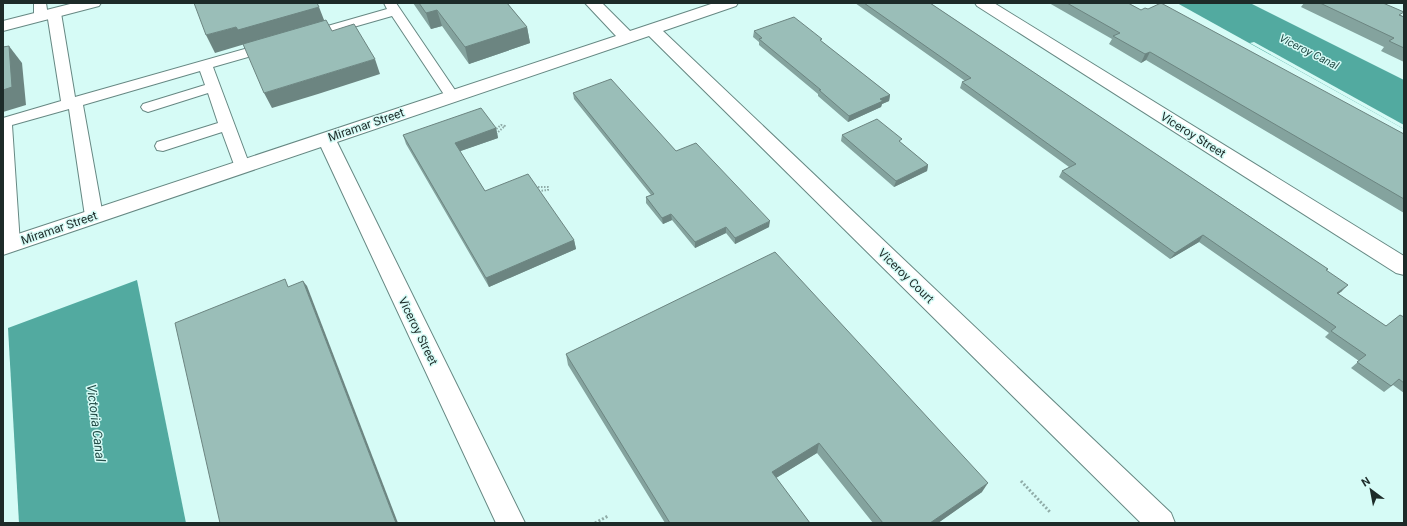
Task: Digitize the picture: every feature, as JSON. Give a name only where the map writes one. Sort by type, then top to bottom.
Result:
[{"type":"street","points":[[3,26],[45,11],[93,3]]},
{"type":"street","points":[[593,3],[626,37]]},
{"type":"street","name":"Miramar Street","points":[[7,245],[730,3]]},
{"type":"street","name":"Viceroy Street","points":[[983,3],[1404,267]]},
{"type":"street","name":"Viceroy Court","points":[[651,29],[1161,523]]},
{"type":"street","name":"Viceroy Street","points":[[326,138],[511,523]]},
{"type":"lane","points":[[296,39],[393,7],[452,96]]},
{"type":"lane","points":[[45,11],[72,104],[94,216]]},
{"type":"lane","points":[[7,245],[3,123],[281,44]]},
{"type":"lane","points":[[205,65],[242,166]]},
{"type":"lane","points":[[148,107],[214,87]]},
{"type":"lane","points":[[163,146],[227,125]]},
{"type":"path","points":[[494,131],[501,125],[505,126],[496,134]]},
{"type":"path","points":[[532,187],[548,186],[548,190],[535,191]]},
{"type":"path","points":[[1021,481],[1050,512]]},
{"type":"path","points":[[595,523],[608,516]]},
{"type":"water","name":"Viceroy Canal","points":[[1177,3],[1250,3],[1404,80],[1404,129]]},
{"type":"water","name":"Victoria Canal","points":[[137,280],[186,523],[19,523],[8,328]]},
{"type":"pier","points":[[1254,42],[1404,125],[1404,129],[1250,43]]},
{"type":"building","points":[[194,3],[317,3],[319,7],[238,30],[236,27],[206,35]]},
{"type":"building","points":[[419,3],[507,3],[527,27],[465,47],[437,10],[426,13]]},
{"type":"building","points":[[864,3],[930,3],[1328,269],[1326,270],[1348,285],[1337,293],[1386,326],[1400,315],[1404,317],[1404,383],[1399,379],[1391,386],[1357,362],[1366,355],[1331,331],[1336,327],[1203,235],[1175,253],[1062,171],[1076,164],[962,82],[971,78]]},
{"type":"building","points":[[1067,3],[1128,3],[1141,10],[1145,8],[1148,9],[1161,3],[1404,134],[1404,199],[1150,52],[1145,54],[1113,36],[1120,33]]},
{"type":"building","points":[[1320,3],[1383,3],[1404,12],[1399,15],[1404,17],[1404,48],[1389,41],[1394,38]]},
{"type":"building","points":[[794,17],[822,39],[820,40],[890,95],[880,99],[883,101],[849,116],[819,90],[821,90],[759,39],[762,38],[754,31]]},
{"type":"building","points":[[326,20],[332,31],[354,24],[375,59],[264,93],[243,44]]},
{"type":"building","points":[[9,46],[12,87],[3,90],[3,47]]},
{"type":"building","points":[[611,79],[676,151],[696,143],[770,221],[735,238],[726,227],[695,242],[671,214],[662,218],[646,197],[654,194],[573,93]]},
{"type":"building","points":[[481,108],[496,128],[455,143],[485,191],[528,174],[574,240],[486,278],[403,135]]},
{"type":"building","points":[[877,119],[902,139],[899,141],[928,165],[896,181],[842,135]]},
{"type":"building","points":[[775,252],[988,483],[930,523],[883,523],[819,443],[772,472],[810,523],[670,523],[566,354]]},
{"type":"building","points":[[285,279],[288,287],[303,281],[396,523],[220,523],[175,323]]}]
